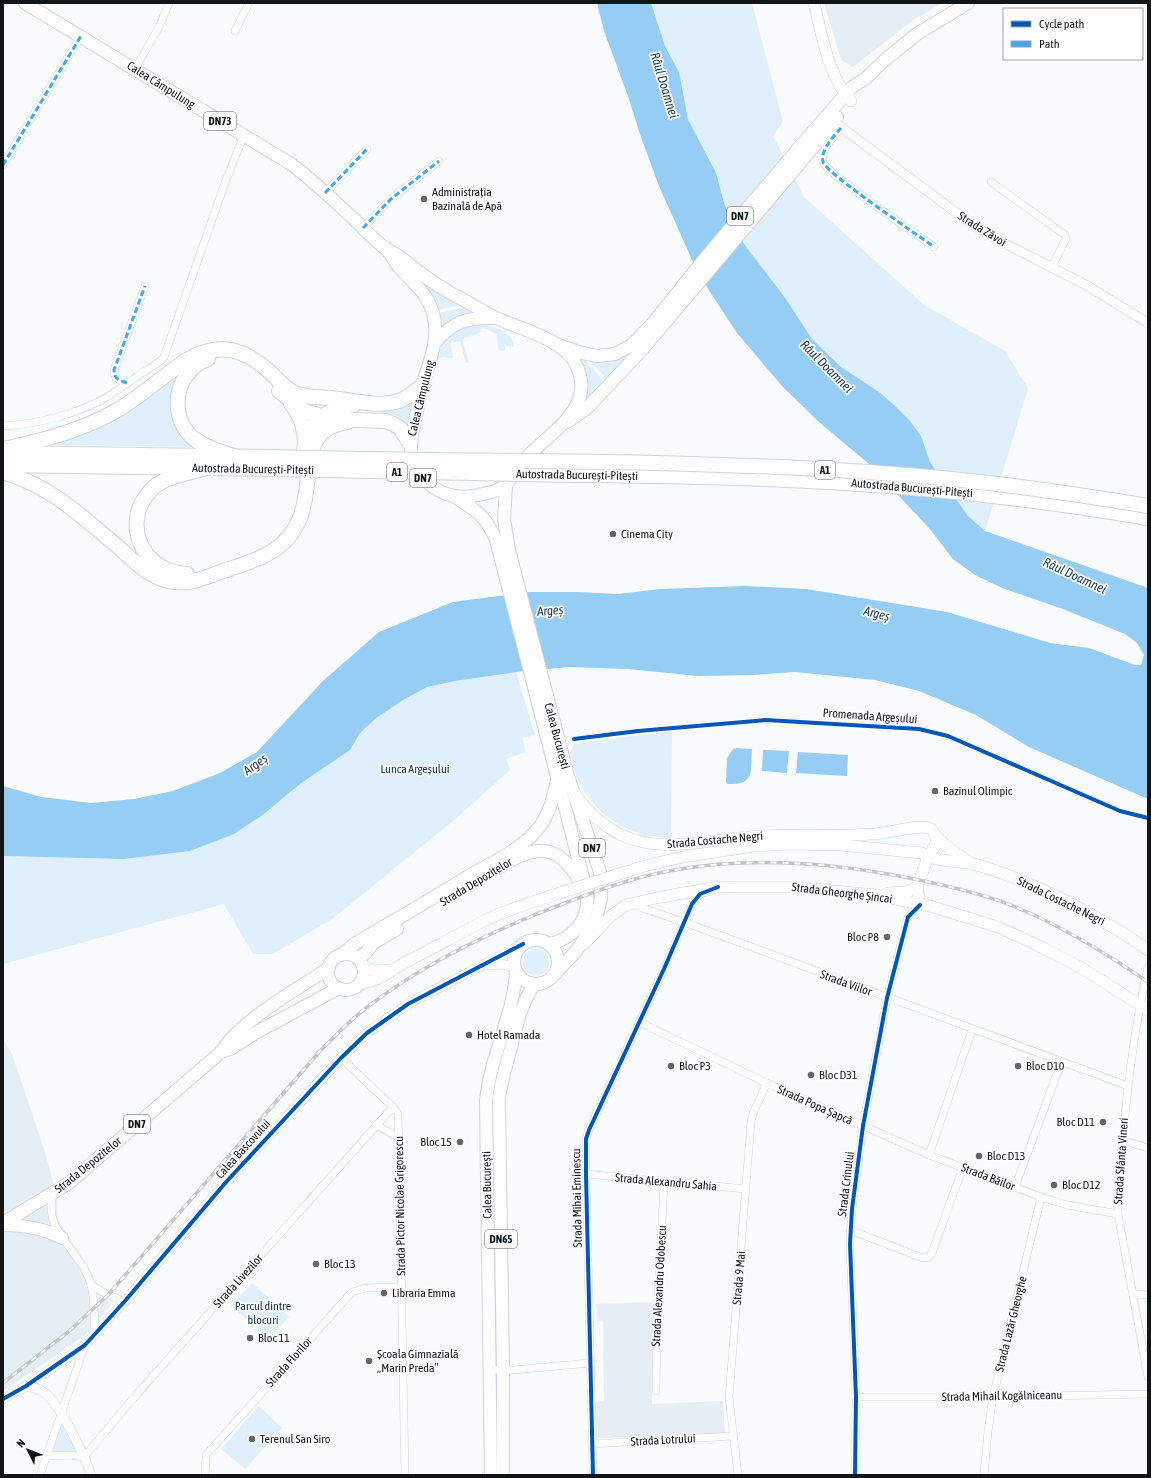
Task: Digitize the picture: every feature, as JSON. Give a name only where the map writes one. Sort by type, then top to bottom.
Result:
[{"type":"highway","points":[[3,449],[57,436],[93,423],[134,399],[190,358],[200,353],[215,349],[232,350],[252,357],[267,369],[286,388],[296,394],[370,403]]},
{"type":"highway","points":[[236,457],[197,441],[182,422],[178,412],[178,395],[180,386],[189,372],[203,361],[211,357],[221,355],[234,356],[254,366],[285,397],[298,407],[308,412],[322,416],[353,420],[386,421],[394,424],[402,431],[410,444]]},
{"type":"highway","points":[[305,443],[314,424],[322,416],[333,409],[343,406],[370,403],[394,403],[401,400],[423,384]]},
{"type":"highway","points":[[206,468],[167,480],[156,486],[143,500],[139,509],[137,532],[140,544],[156,564],[170,572],[185,574],[204,571],[257,552],[279,538],[291,524],[297,511],[300,498],[305,443],[300,417],[285,397]]},
{"type":"highway","points":[[3,472],[33,483],[62,501],[154,576],[169,581],[189,582],[257,559],[272,551],[284,542],[296,528],[303,512],[307,494],[312,447],[316,440],[327,429],[353,420]]},
{"type":"highway","name":"Autostrada București-Pitești","points":[[3,453],[236,457],[273,463],[821,481],[908,487],[996,496],[1148,518]]},
{"type":"highway","name":"Autostrada București-Pitești","points":[[3,465],[206,468],[273,463],[698,465],[842,470],[967,481],[1044,490],[1148,506]]},
{"type":"main road","name":"Calea Câmpulung","points":[[25,3],[291,164],[326,193],[386,248],[403,259],[418,272],[450,293],[496,318],[520,327],[560,346]]},
{"type":"main road","points":[[814,3],[836,80],[848,98]]},
{"type":"main road","name":"DN7","points":[[567,422],[586,409],[640,352],[677,301],[812,140],[834,122],[852,88],[865,79],[902,46],[932,25],[968,3]]},
{"type":"main road","name":"Calea Câmpulung","points":[[386,248],[399,267],[415,283],[428,300],[433,312],[436,326],[435,343],[423,384],[410,444],[414,466],[418,473],[437,490],[455,497],[490,493],[506,485],[526,458],[567,422]]},
{"type":"main road","name":"DN7","points":[[560,346],[597,356],[618,353],[627,349],[636,342],[677,301]]},
{"type":"main road","name":"DN7","points":[[435,343],[446,331],[459,322],[479,317],[496,318]]},
{"type":"main road","name":"DN7","points":[[560,346],[573,359],[580,376],[581,385],[577,404],[567,422]]},
{"type":"main road","name":"Calea București","points":[[506,485],[504,552],[554,744],[573,791],[598,866],[601,885],[601,898],[596,920],[577,950],[556,973]]},
{"type":"main road","name":"Calea București","points":[[455,497],[471,507],[485,519],[504,552]]},
{"type":"main road","name":"Calea București","points":[[549,944],[565,939],[581,925],[587,909],[588,895],[557,780],[554,744]]},
{"type":"main road","name":"Strada Depozitelor","points":[[341,955],[356,943],[490,864],[530,838],[542,825],[548,814],[557,780]]},
{"type":"main road","name":"Strada Costache Negri","points":[[573,791],[599,821],[626,838],[642,843],[658,845],[688,844],[733,838],[775,835],[877,834],[922,827],[930,829],[937,838],[970,863]]},
{"type":"main road","name":"Strada Costache Negri","points":[[840,845],[858,841],[877,834]]},
{"type":"main road","points":[[920,905],[917,887],[937,838]]},
{"type":"main road","name":"Strada Costache Negri","points":[[391,970],[507,911],[569,890],[668,860],[718,851],[778,845],[840,845],[922,853],[928,857],[970,863],[998,872],[1076,906],[1106,922],[1148,950]]},
{"type":"main road","name":"Strada Depozitelor","points":[[360,962],[373,943],[501,866],[530,852],[544,851],[562,858],[570,865],[588,895]]},
{"type":"main road","name":"Strada Gheorghe Șincai","points":[[577,950],[612,915],[626,905],[718,887],[790,887],[876,895],[930,906],[959,914],[1004,930],[1057,955],[1090,973],[1144,1007]]},
{"type":"main road","points":[[876,895],[907,892],[917,887]]},
{"type":"main road","name":"DN7","points":[[523,944],[534,940],[549,944]]},
{"type":"main road","points":[[523,944],[515,954],[515,969],[523,980],[535,984]]},
{"type":"main road","points":[[549,944],[555,950],[558,957],[556,973]]},
{"type":"main road","points":[[341,955],[350,954],[374,971],[391,970]]},
{"type":"main road","name":"DN7","points":[[328,968],[333,960],[341,955]]},
{"type":"main road","points":[[360,962],[364,974],[360,983]]},
{"type":"main road","points":[[328,968],[329,978],[335,986],[339,988]]},
{"type":"main road","name":"Strada Depozitelor","points":[[3,1224],[69,1183],[221,1052],[228,1041],[253,1020],[328,968]]},
{"type":"main road","name":"Calea București","points":[[491,1475],[491,1370],[486,1101],[493,1065],[514,988],[515,969]]},
{"type":"main road","points":[[360,983],[374,981],[391,970]]},
{"type":"main road","name":"DN7","points":[[535,984],[547,981],[556,973]]},
{"type":"main road","name":"DN7","points":[[339,988],[351,989],[360,983]]},
{"type":"main road","name":"Calea București","points":[[503,1475],[499,1099],[501,1085],[521,1010],[535,984]]},
{"type":"main road","name":"Strada Depozitelor","points":[[221,1052],[232,1048],[257,1032],[339,988]]},
{"type":"main road","points":[[3,1224],[31,1226],[44,1229],[62,1238]]},
{"type":"street","points":[[135,69],[159,27],[169,3]]},
{"type":"street","points":[[235,31],[249,3]]},
{"type":"street","points":[[3,164],[80,36]]},
{"type":"street","points":[[834,122],[823,156],[823,162],[827,168],[852,188],[934,247]]},
{"type":"street","name":"Strada Zăvoi","points":[[834,122],[973,225],[1051,268],[1086,285],[1148,323]]},
{"type":"street","points":[[3,426],[22,424],[70,413],[108,396],[159,363],[164,357],[225,183],[244,135]]},
{"type":"street","points":[[326,193],[367,149]]},
{"type":"street","points":[[363,228],[391,199],[439,161]]},
{"type":"street","points":[[991,182],[1065,235],[1066,239],[1051,268]]},
{"type":"street","points":[[127,383],[116,379],[114,370],[145,286]]},
{"type":"street","name":"Strada Mihai Eminescu","points":[[593,1475],[586,1139],[692,904],[700,894],[718,887]]},
{"type":"street","name":"Strada Viilor","points":[[632,903],[1061,1063],[1128,1086]]},
{"type":"street","name":"Strada Crinului","points":[[856,1475],[856,1396],[850,1230],[863,1126],[888,998],[908,918],[920,905]]},
{"type":"street","name":"Calea Bascovului","points":[[3,1399],[26,1386],[85,1345],[125,1301],[222,1187],[341,1058],[367,1033],[426,993],[523,944]]},
{"type":"street","name":"Calea Bascovului","points":[[478,968],[501,964],[515,969]]},
{"type":"street","name":"Strada Sfânta Vineri","points":[[1148,967],[1144,1007],[1128,1086],[1118,1190],[1118,1214],[1148,1377]]},
{"type":"street","name":"Strada Popa Șapcă","points":[[639,1022],[767,1083],[863,1126]]},
{"type":"street","points":[[930,1155],[972,1030]]},
{"type":"street","points":[[341,1058],[393,1107]]},
{"type":"street","points":[[1015,1187],[1061,1063]]},
{"type":"street","name":"Strada 9 Mai","points":[[738,1475],[729,1397],[753,1113],[767,1083]]},
{"type":"street","name":"Strada Livezilor","points":[[84,1457],[137,1394],[393,1107]]},
{"type":"street","name":"Strada Pictor Nicolae Grigorescu","points":[[393,1107],[398,1114],[405,1475]]},
{"type":"street","points":[[376,1125],[398,1137]]},
{"type":"street","name":"Strada Băilor","points":[[863,1126],[930,1155],[1041,1197],[1067,1205],[1118,1214]]},
{"type":"street","points":[[1122,1140],[1148,1148]]},
{"type":"street","points":[[850,1230],[923,1258],[929,1257],[932,1253],[963,1167]]},
{"type":"street","name":"Strada Alexandru Sahia","points":[[586,1174],[746,1189]]},
{"type":"street","name":"Strada Alexandru Odobescu","points":[[656,1391],[657,1328],[664,1182]]},
{"type":"street","points":[[53,1194],[50,1206],[50,1213],[53,1223],[62,1238],[78,1258],[91,1285],[95,1334]]},
{"type":"street","name":"Strada Lazăr Gheorghe","points":[[984,1475],[993,1397],[1041,1197]]},
{"type":"street","points":[[91,1285],[108,1295],[125,1301]]},
{"type":"street","name":"Strada Florilor","points":[[205,1475],[206,1455],[352,1292],[365,1288],[402,1287]]},
{"type":"street","points":[[1133,1294],[1148,1295]]},
{"type":"street","points":[[40,1475],[85,1345]]},
{"type":"street","points":[[491,1370],[590,1363]]},
{"type":"street","points":[[26,1386],[39,1389],[49,1397],[61,1414],[84,1457],[91,1475]]},
{"type":"street","name":"Strada Mihail Kogălniceanu","points":[[856,1396],[993,1397],[1148,1394]]},
{"type":"street","name":"Strada Lotrului","points":[[592,1444],[734,1436]]},
{"type":"street","points":[[46,1456],[84,1457]]},
{"type":"shaded area","points":[[824,3],[943,3],[913,20],[853,67],[841,60]]},
{"type":"shaded area","points":[[3,1039],[12,1054],[45,1152],[57,1197],[58,1219],[111,1305],[85,1335],[3,1391]]},
{"type":"shaded area","points":[[653,1302],[652,1404],[723,1401],[725,1435],[595,1438],[595,1402],[604,1401],[603,1320],[598,1321],[596,1304]]},
{"type":"green space","points":[[651,3],[752,3],[783,122],[773,136],[804,197],[924,305],[1005,351],[1028,388],[985,531],[968,516],[930,462],[921,436],[879,392],[841,367],[812,339],[786,299],[744,244],[725,206],[716,173],[688,119],[679,72],[665,46]]},
{"type":"green space","points":[[421,281],[460,305],[438,310]]},
{"type":"green space","points":[[465,307],[472,312],[455,318],[439,328],[438,313]]},
{"type":"green space","points":[[478,324],[490,326],[506,333],[513,341],[514,347],[505,346],[505,351],[498,350],[497,334],[483,328],[480,330],[481,332],[463,339],[469,362],[466,363],[460,341],[450,343],[453,358],[442,357],[435,361],[442,346],[450,335]]},
{"type":"green space","points":[[635,349],[609,381],[591,362],[614,360],[625,356]]},
{"type":"green space","points":[[197,358],[174,407],[204,447],[39,445]]},
{"type":"green space","points":[[581,360],[586,361],[606,384],[584,407],[587,383],[584,366]]},
{"type":"green space","points":[[413,402],[406,427],[380,415],[381,410],[397,409]]},
{"type":"green space","name":"Lunca Argeșului","points":[[516,672],[535,735],[522,738],[526,752],[506,759],[510,770],[453,821],[332,919],[273,954],[253,954],[224,904],[3,964],[3,856],[124,859],[190,851],[234,834],[264,814],[300,784],[350,750],[360,733],[375,719],[403,700],[427,687],[455,681]]},
{"type":"green space","points":[[672,731],[671,838],[644,835],[621,826],[601,812],[584,791],[574,772],[570,753],[574,744]]},
{"type":"green space","points":[[536,949],[545,953],[549,962],[545,971],[536,975],[527,971],[523,962],[527,953]]},
{"type":"green space","name":"Parcul dintre blocuri","points":[[252,1283],[289,1317],[269,1339],[231,1306]]},
{"type":"green space","name":"Terenul San Siro","points":[[259,1406],[282,1428],[245,1469],[221,1449]]},
{"type":"green space","points":[[61,1414],[84,1457],[46,1456]]},
{"type":"water","points":[[597,3],[651,3],[665,46],[679,72],[688,119],[716,173],[725,206],[744,244],[786,299],[812,339],[841,367],[879,392],[910,421],[921,436],[930,462],[968,516],[985,531],[1148,588],[1148,799],[1029,747],[976,715],[919,691],[875,680],[795,672],[753,675],[698,676],[628,669],[569,667],[516,672],[455,681],[427,687],[403,700],[375,719],[360,733],[350,750],[300,784],[264,814],[234,834],[190,851],[124,859],[3,856],[3,786],[41,797],[91,803],[134,799],[173,791],[220,773],[257,752],[323,681],[379,632],[453,602],[529,592],[618,594],[660,589],[745,586],[806,589],[947,612],[1050,643],[1089,648],[1135,665],[1141,665],[1144,655],[1137,643],[1125,634],[1063,609],[1002,588],[975,575],[953,559],[929,528],[869,464],[819,422],[782,386],[737,333],[710,292],[693,262],[659,186],[604,31]]},
{"type":"water","points":[[733,749],[752,749],[750,776],[743,782],[727,784],[727,758]]},
{"type":"water","points":[[763,750],[789,751],[787,773],[762,771]]},
{"type":"water","points":[[798,752],[848,755],[847,776],[796,773]]},
{"type":"railway","points":[[3,1383],[68,1332],[108,1295],[320,1051],[360,1013],[413,976],[474,942],[537,914],[605,888],[658,873],[735,863],[765,862],[824,865],[884,873],[967,891],[1035,915],[1085,942],[1148,982]]},
{"type":"marked path","points":[[3,165],[81,36]]},
{"type":"marked path","points":[[841,128],[831,139],[824,153],[823,162],[828,169],[934,247]]},
{"type":"marked path","points":[[325,193],[367,149]]},
{"type":"marked path","points":[[363,228],[391,199],[439,161]]},
{"type":"marked path","points":[[127,383],[119,380],[116,377],[114,370],[145,286]]},
{"type":"cycle path","name":"Promenada Argeșului","points":[[574,739],[638,731],[766,720],[919,729],[948,736],[1120,811],[1148,818]]},
{"type":"cycle path","points":[[593,1475],[586,1139],[664,969],[692,904],[700,894],[718,887]]},
{"type":"cycle path","points":[[855,1475],[856,1397],[850,1244],[852,1209],[863,1126],[887,998],[908,917],[920,905]]},
{"type":"cycle path","points":[[3,1399],[26,1386],[85,1345],[125,1301],[227,1181],[341,1058],[367,1033],[408,1004],[523,944]]},
{"type":"place","name":"Administrația Bazinală de Apă","points":[[424,199]]},
{"type":"place","name":"Cinema City","points":[[613,534]]},
{"type":"place","name":"Bazinul Olimpic","points":[[935,791]]},
{"type":"place","name":"Bloc P8","points":[[887,937]]},
{"type":"place","name":"Hotel Ramada","points":[[469,1035]]},
{"type":"place","name":"Bloc P3","points":[[671,1066]]},
{"type":"place","name":"Bloc D10","points":[[1018,1066]]},
{"type":"place","name":"Bloc D31","points":[[811,1075]]},
{"type":"place","name":"Bloc D11","points":[[1103,1122]]},
{"type":"place","name":"Bloc 15","points":[[460,1142]]},
{"type":"place","name":"Bloc D13","points":[[979,1156]]},
{"type":"place","name":"Bloc D12","points":[[1054,1185]]},
{"type":"place","name":"Bloc 13","points":[[316,1264]]},
{"type":"place","name":"Libraria Emma","points":[[384,1293]]},
{"type":"place","name":"Bloc 11","points":[[250,1338]]},
{"type":"place","name":"Școala Gimnazială „Marin Preda”","points":[[369,1361]]},
{"type":"place","name":"Terenul San Siro","points":[[252,1439]]},
{"type":"water label","name":"Râul Doamnei","points":[[665,85]]},
{"type":"water label","name":"Râul Doamnei","points":[[827,366]]},
{"type":"water label","name":"Râul Doamnei","points":[[1075,575]]},
{"type":"water label","name":"Argeș","points":[[550,610]]},
{"type":"water label","name":"Argeș","points":[[877,613]]},
{"type":"water label","name":"Argeș","points":[[255,764]]}]
